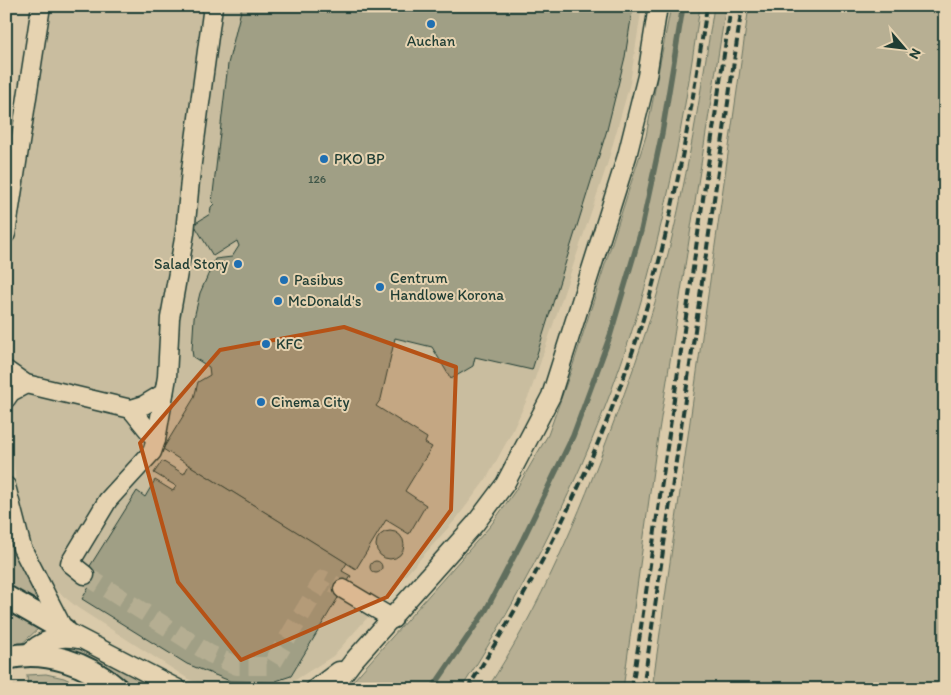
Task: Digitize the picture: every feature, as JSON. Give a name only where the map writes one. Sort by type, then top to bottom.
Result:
[{"type":"main road","points":[[6,597],[64,630]]},
{"type":"main road","points":[[17,657],[72,663],[103,678],[117,689]]},
{"type":"street","points":[[85,575],[70,563],[108,500],[152,452],[156,440],[167,377],[170,318],[185,233],[212,6]]},
{"type":"street","points":[[332,689],[354,660],[393,619],[475,524],[505,484],[551,396],[627,156],[647,76],[658,6]]},
{"type":"street","points":[[6,234],[42,8]]},
{"type":"street","points":[[6,370],[26,384],[131,408],[150,402],[164,393]]},
{"type":"street","points":[[6,399],[11,392],[26,384]]},
{"type":"street","points":[[131,408],[156,440]]},
{"type":"street","points":[[6,486],[22,548],[64,630],[178,689]]},
{"type":"street","points":[[343,589],[393,619]]},
{"type":"street","points":[[17,657],[53,639],[68,638],[86,641]]},
{"type":"street","points":[[315,689],[354,660]]},
{"type":"highlighted area","points":[[344,327],[456,367],[451,510],[387,597],[241,660],[178,582],[140,443],[220,350]]},
{"type":"shaded area","points":[[33,6],[642,6],[630,83],[607,165],[530,393],[512,432],[487,478],[457,518],[333,656],[281,689],[220,689],[190,680],[78,608],[51,586],[21,518],[6,409],[6,179]]},
{"type":"shaded area","points":[[671,6],[700,6],[690,76],[671,181],[655,250],[630,337],[591,442],[569,494],[518,594],[461,689],[346,689],[491,525],[517,488],[548,435],[572,368],[646,136]]},
{"type":"shaded area","points":[[714,6],[726,6],[655,456],[623,689],[487,689],[525,626],[558,560],[600,458],[640,348],[655,302],[674,229],[696,118]]},
{"type":"shaded area","points":[[749,6],[945,6],[945,689],[652,689]]},
{"type":"shaded area","points":[[6,526],[21,567],[45,608],[6,589]]},
{"type":"shaded area","points":[[6,608],[39,628],[17,648],[6,650]]},
{"type":"shaded area","points":[[48,646],[75,646],[154,687],[153,689],[129,689],[121,682]]},
{"type":"shaded area","points":[[46,674],[64,678],[87,689],[28,689],[27,675]]},
{"type":"building","name":"Centrum Handlowe Korona","points":[[242,6],[633,6],[625,57],[607,130],[532,370],[475,357],[473,366],[451,379],[432,347],[395,338],[381,399],[376,406],[427,438],[425,443],[432,447],[405,491],[426,505],[409,534],[386,520],[356,569],[163,449],[194,398],[198,382],[210,375],[209,367],[193,357],[192,350],[194,318],[200,293],[215,259],[232,257],[239,246],[237,241],[213,256],[194,224],[210,214],[211,207],[214,204],[212,202],[228,64]]},
{"type":"building","points":[[162,461],[184,474],[189,465],[347,563],[342,571],[351,576],[291,676],[273,682],[230,681],[187,664],[82,599],[89,587],[80,582],[137,491],[145,497],[155,480],[173,491],[176,486],[154,473]]},
{"type":"building","points":[[390,531],[400,535],[404,545],[400,555],[390,559],[380,555],[376,545],[380,535]]},
{"type":"building","points":[[378,561],[381,562],[381,572],[374,573],[371,572],[370,565],[371,562]]},
{"type":"waterway","points":[[432,689],[486,610],[523,539],[573,436],[610,336],[641,231],[662,133],[683,6]]},
{"type":"tunnel","points":[[85,575],[210,654],[237,666],[271,666],[323,579],[343,589]]},
{"type":"railway","points":[[467,689],[518,604],[565,516],[586,471],[623,379],[651,292],[671,211],[687,129],[707,6]]},
{"type":"railway","points":[[632,689],[731,6]]},
{"type":"railway","points":[[643,689],[742,6]]},
{"type":"place","name":"Auchan","points":[[431,24]]},
{"type":"place","name":"PKO BP","points":[[324,159]]},
{"type":"place","name":"Salad Story","points":[[238,264]]},
{"type":"place","name":"Pasibus","points":[[284,280]]},
{"type":"place","name":"Centrum Handlowe Korona","points":[[380,287]]},
{"type":"place","name":"McDonald's","points":[[278,301]]},
{"type":"place","name":"KFC","points":[[266,344]]},
{"type":"place","name":"Cinema City","points":[[261,402]]}]
